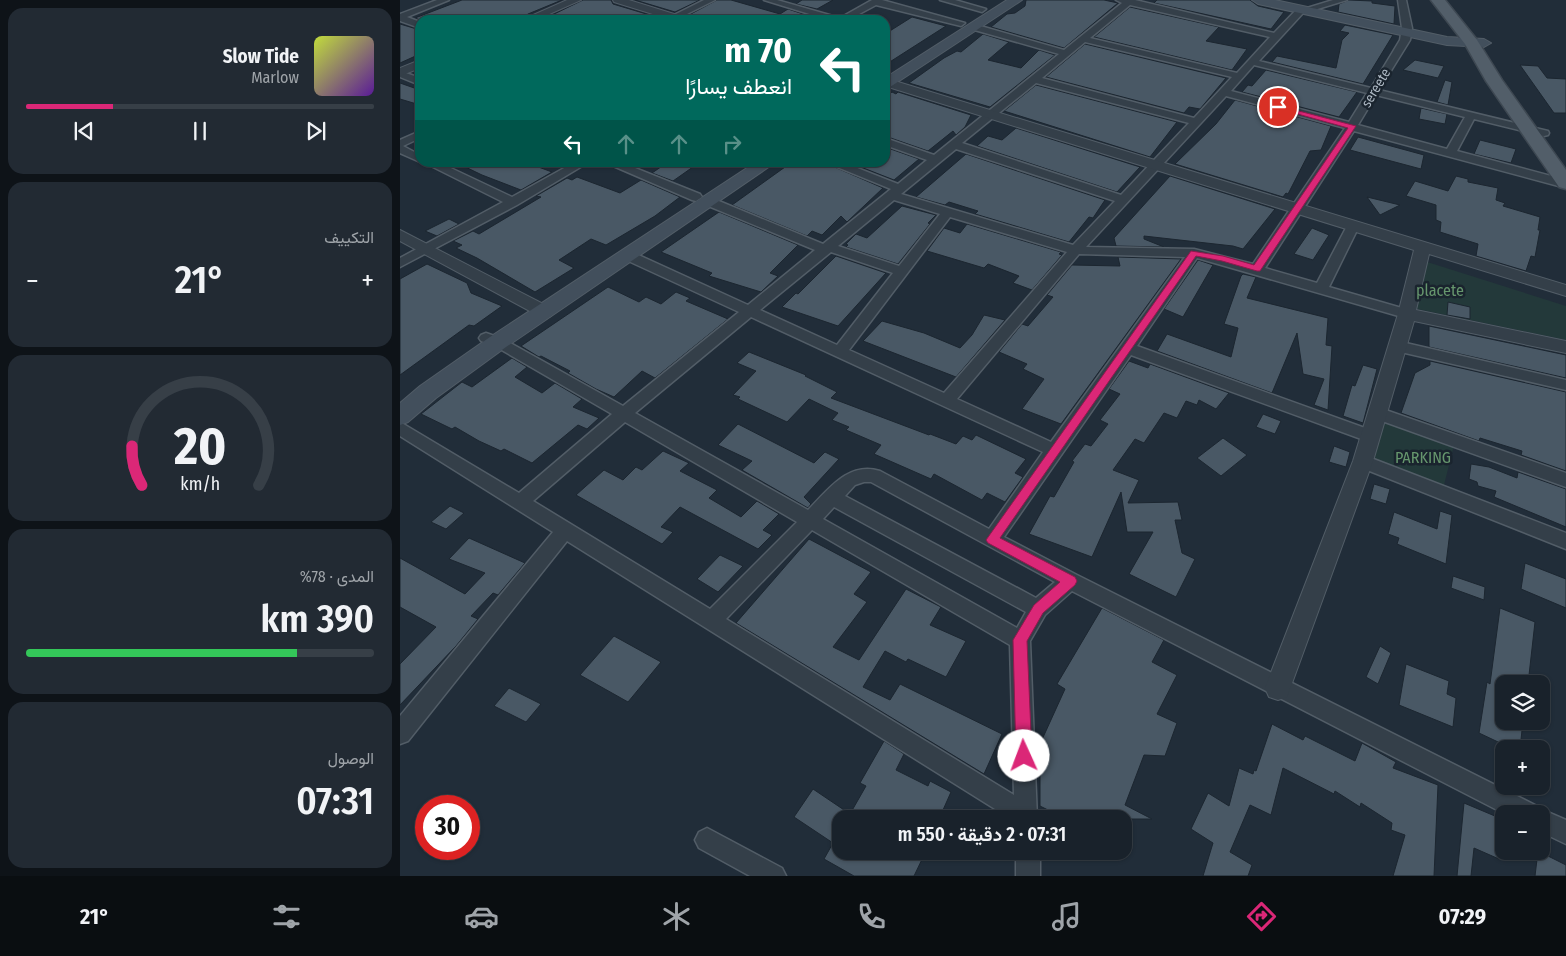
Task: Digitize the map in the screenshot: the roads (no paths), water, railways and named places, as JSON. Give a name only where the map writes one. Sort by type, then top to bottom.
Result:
[{"type":"main road","points":[[967,25],[982,9],[996,0]]},
{"type":"main road","points":[[890,77],[967,25],[1016,0]]},
{"type":"main road","points":[[1258,0],[1310,6]]},
{"type":"main road","points":[[1276,0],[1310,6],[1445,39],[1473,43]]},
{"type":"main road","points":[[1438,0],[1473,43]]},
{"type":"main road","points":[[1448,0],[1494,81],[1566,163]]},
{"type":"main road","points":[[1445,39],[1473,43]]},
{"type":"main road","points":[[1536,131],[1566,183]]},
{"type":"main road","points":[[538,308],[628,256],[703,200],[743,167]]},
{"type":"main road","points":[[400,400],[703,200],[759,167]]},
{"type":"main road","points":[[400,416],[492,340]]},
{"type":"street","points":[[400,17],[445,0]]},
{"type":"street","points":[[539,15],[576,0]]},
{"type":"street","points":[[618,0],[663,15]]},
{"type":"street","points":[[683,15],[711,0]]},
{"type":"street","points":[[768,0],[823,15]]},
{"type":"street","points":[[944,0],[982,9]]},
{"type":"street","points":[[946,401],[1076,250],[1276,36],[1310,6],[1343,0]]},
{"type":"street","points":[[1402,0],[1406,30]]},
{"type":"street","points":[[850,15],[876,1],[1066,53]]},
{"type":"street","points":[[520,502],[623,414],[1084,39],[1126,1],[1276,36]]},
{"type":"street","points":[[400,17],[415,23]]},
{"type":"street","name":"sereete","points":[[1257,268],[1374,92],[1405,40],[1406,30]]},
{"type":"street","points":[[1084,39],[1239,76]]},
{"type":"street","points":[[1252,62],[1536,131]]},
{"type":"street","points":[[400,73],[415,66]]},
{"type":"street","points":[[400,73],[415,80]]},
{"type":"street","points":[[1034,79],[1196,122]]},
{"type":"street","points":[[890,82],[1566,291]]},
{"type":"street","points":[[1223,92],[1566,183]]},
{"type":"street","points":[[1450,153],[1471,116]]},
{"type":"street","points":[[400,144],[415,136]]},
{"type":"street","points":[[890,143],[935,159]]},
{"type":"street","points":[[953,144],[1122,200]]},
{"type":"street","points":[[400,149],[415,156]]},
{"type":"street","points":[[438,167],[512,202]]},
{"type":"street","points":[[400,263],[575,167]]},
{"type":"street","points":[[621,167],[828,248],[902,272]]},
{"type":"street","points":[[841,167],[947,213],[1050,245],[1076,250],[1194,253],[1223,258],[1407,314],[1566,347]]},
{"type":"street","points":[[839,352],[947,213]]},
{"type":"street","points":[[1321,289],[1353,226]]},
{"type":"street","points":[[400,235],[538,308]]},
{"type":"street","points":[[1278,688],[1363,461],[1407,314],[1423,247]]},
{"type":"street","points":[[992,540],[1194,253]]},
{"type":"street","points":[[628,256],[1054,450]]},
{"type":"street","points":[[492,340],[1020,640]]},
{"type":"street","points":[[1397,346],[1566,385]]},
{"type":"street","points":[[1128,348],[1370,436]]},
{"type":"street","points":[[1377,413],[1566,480]]},
{"type":"street","points":[[400,428],[1015,810]]},
{"type":"street","points":[[1363,461],[1566,541]]},
{"type":"street","points":[[712,621],[808,520],[849,480],[856,476],[874,476],[1070,581],[1511,805]]},
{"type":"street","points":[[832,497],[1038,609]]},
{"type":"street","points":[[400,733],[565,530]]},
{"type":"street","points":[[1026,810],[1020,640],[1038,609],[1070,581]]},
{"type":"street","points":[[1550,824],[1566,832]]},
{"type":"street","points":[[708,840],[774,876]]},
{"type":"street","points":[[1028,860],[1028,876]]},
{"type":"park label","name":"placete","points":[[1440,290]]},
{"type":"park label","name":"PARKING","points":[[1423,457]]}]
